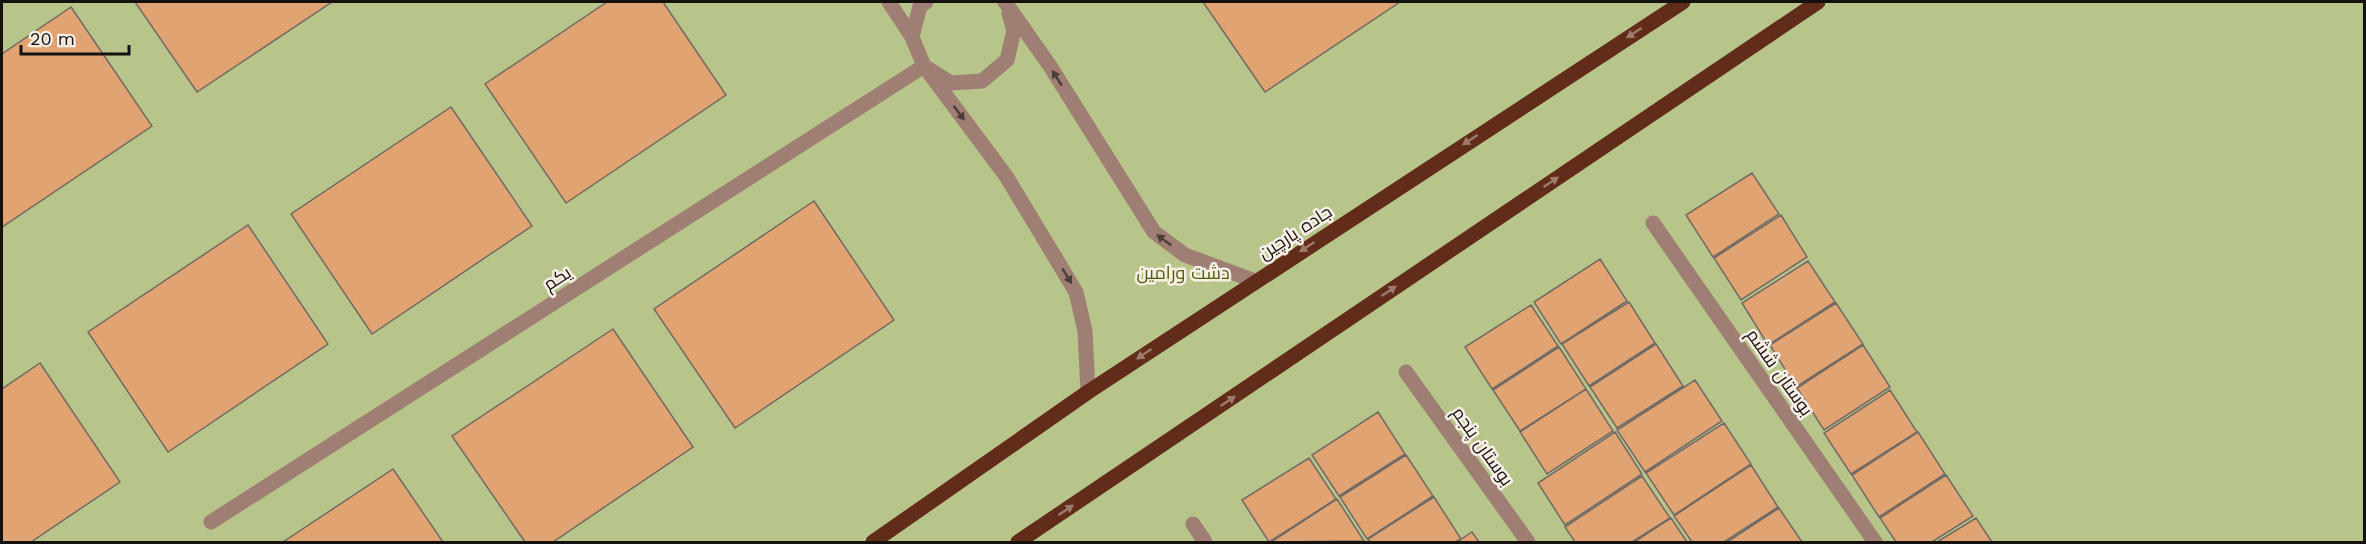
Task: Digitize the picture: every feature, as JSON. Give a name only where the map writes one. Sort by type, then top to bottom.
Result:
[{"type":"main road","name":"جاده پارچین","points":[[873,543],[1088,392],[1683,2]]},
{"type":"main road","points":[[1018,543],[1818,2]]},
{"type":"street","points":[[890,2],[912,37],[924,66],[1006,176],[1076,292],[1085,330],[1088,392]]},
{"type":"street","points":[[912,37],[920,6],[926,2]]},
{"type":"street","points":[[924,66],[951,83],[982,81],[1007,60],[1014,30],[1005,2]]},
{"type":"street","points":[[1005,2],[1050,66],[1154,232],[1185,255],[1255,281]]},
{"type":"street","name":"یکم","points":[[211,522],[924,66]]},
{"type":"street","name":"بوستان ششم","points":[[1653,223],[1875,543]]},
{"type":"street","name":"بوستان پنجم","points":[[1406,372],[1528,543]]},
{"type":"street","points":[[1193,524],[1205,543]]},
{"type":"green space","name":"دشت ورامین","points":[[2,2],[2364,2],[2364,542],[2,542]]},
{"type":"building","points":[[135,2],[332,2],[197,92]]},
{"type":"building","points":[[607,2],[663,2],[726,95],[566,203],[485,84]]},
{"type":"building","points":[[1203,2],[1400,2],[1265,92]]},
{"type":"building","points":[[71,7],[152,126],[2,227],[2,54]]},
{"type":"building","points":[[451,107],[532,226],[372,334],[291,214]]},
{"type":"building","points":[[1752,173],[1779,214],[1713,257],[1686,215]]},
{"type":"building","points":[[814,201],[894,320],[735,428],[654,309]]},
{"type":"building","points":[[1781,215],[1807,257],[1741,300],[1714,258]]},
{"type":"building","points":[[248,225],[328,344],[168,452],[88,332]]},
{"type":"building","points":[[1600,259],[1627,301],[1561,344],[1534,302]]},
{"type":"building","points":[[1808,261],[1835,302],[1768,345],[1742,303]]},
{"type":"building","points":[[1629,302],[1655,343],[1589,386],[1562,344]]},
{"type":"building","points":[[1836,303],[1863,344],[1796,387],[1770,345]]},
{"type":"building","points":[[1531,305],[1558,346],[1492,389],[1465,347]]},
{"type":"building","points":[[613,329],[693,447],[553,542],[525,542],[452,436]]},
{"type":"building","points":[[1656,344],[1683,386],[1617,428],[1590,387]]},
{"type":"building","points":[[1863,345],[1890,387],[1824,430],[1797,388]]},
{"type":"building","points":[[1559,347],[1586,389],[1520,431],[1493,390]]},
{"type":"building","points":[[40,363],[120,482],[31,542],[2,542],[2,389]]},
{"type":"building","points":[[1695,380],[1722,421],[1645,472],[1617,430]]},
{"type":"building","points":[[1586,389],[1613,431],[1547,474],[1520,432]]},
{"type":"building","points":[[1890,390],[1917,432],[1851,474],[1824,433]]},
{"type":"building","points":[[1378,412],[1405,454],[1339,496],[1312,455]]},
{"type":"building","points":[[1724,423],[1751,464],[1674,515],[1646,473]]},
{"type":"building","points":[[1615,432],[1642,474],[1565,525],[1538,483]]},
{"type":"building","points":[[1918,432],[1945,474],[1879,517],[1852,475]]},
{"type":"building","points":[[1406,455],[1433,496],[1367,539],[1340,497]]},
{"type":"building","points":[[1309,458],[1336,499],[1269,542],[1242,500]]},
{"type":"building","points":[[1751,465],[1778,507],[1724,542],[1692,542],[1674,516]]},
{"type":"building","points":[[393,469],[443,542],[283,542]]},
{"type":"building","points":[[1946,475],[1973,516],[1932,542],[1896,542],[1880,518]]},
{"type":"building","points":[[1642,476],[1670,518],[1632,542],[1575,542],[1565,527]]},
{"type":"building","points":[[1434,497],[1461,539],[1455,542],[1370,542],[1368,539]]},
{"type":"building","points":[[1337,499],[1364,541],[1271,542]]},
{"type":"building","points":[[1779,508],[1802,542],[1727,542]]},
{"type":"building","points":[[1671,518],[1687,542],[1634,542]]},
{"type":"building","points":[[1976,518],[1992,542],[1937,542]]},
{"type":"building","points":[[1472,532],[1479,542],[1457,542]]}]
